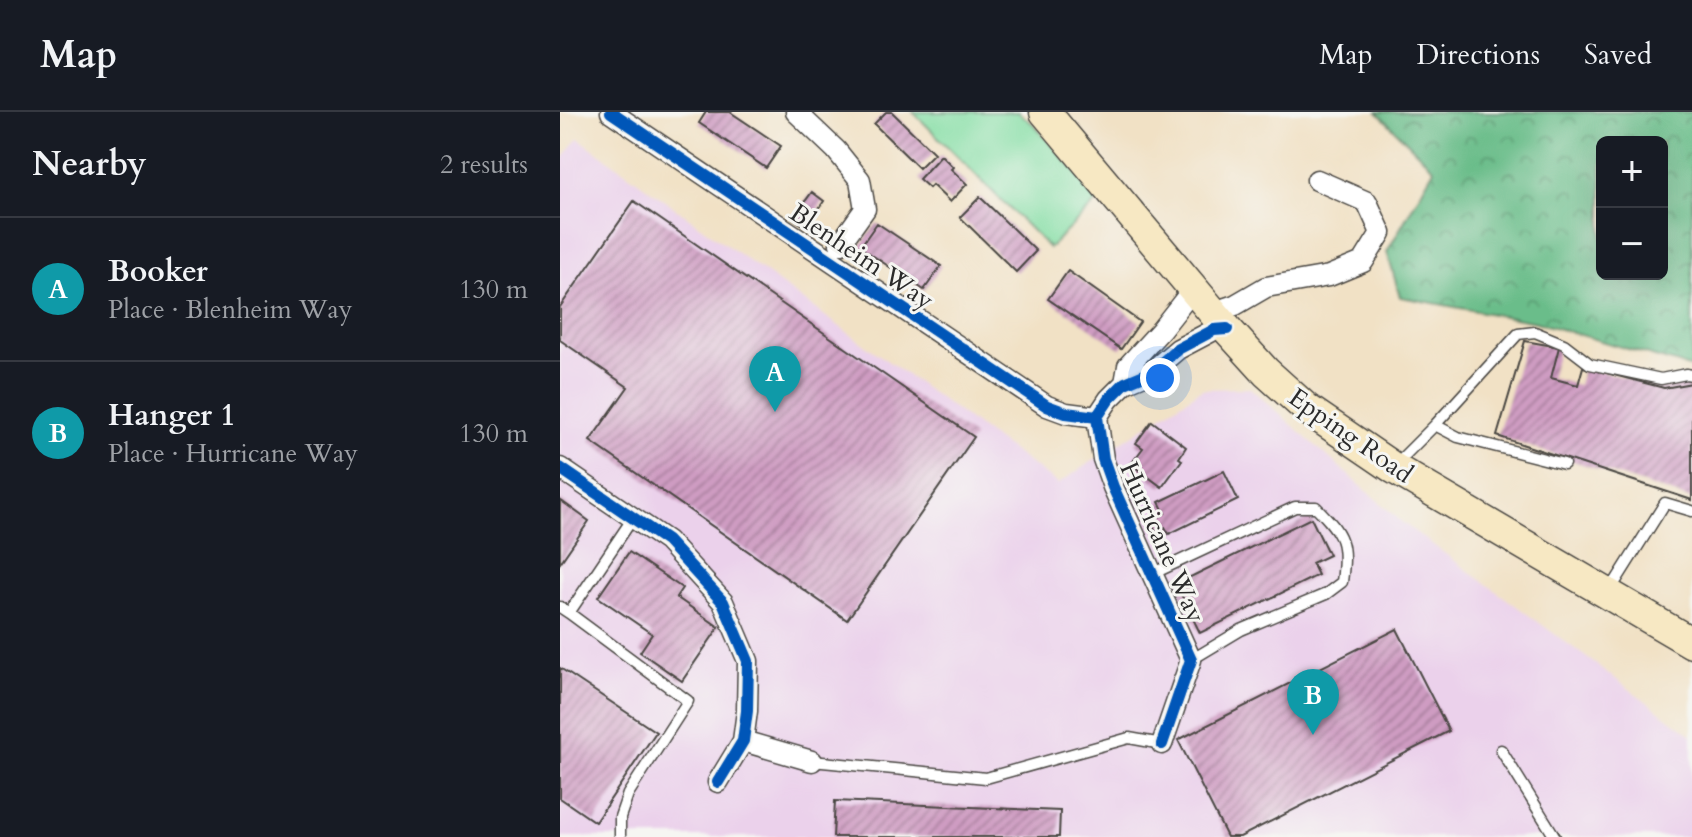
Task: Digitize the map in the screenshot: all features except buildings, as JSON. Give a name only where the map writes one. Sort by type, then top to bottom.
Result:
[{"type":"main road","name":"Epping Road","points":[[1045,112],[1221,321],[1266,372],[1307,409],[1395,469],[1692,643]]},
{"type":"street","name":"Blenheim Way","points":[[611,112],[1047,406],[1066,413],[1097,417]]},
{"type":"street","points":[[796,112],[836,150],[860,180],[865,209],[840,244]]},
{"type":"street","points":[[1097,417],[1125,383],[1151,372],[1178,349],[1214,330],[1235,305],[1266,287],[1329,276],[1363,262],[1381,233],[1367,202],[1317,180]]},
{"type":"street","points":[[1125,383],[1128,366],[1194,288]]},
{"type":"street","name":"Hurricane Way","points":[[1097,417],[1103,459],[1113,487],[1191,660],[1162,744]]},
{"type":"street","points":[[560,468],[667,541],[723,602],[748,661],[747,711],[743,741],[718,782]]},
{"type":"street","points":[[743,741],[812,761]]},
{"type":"lane","points":[[1395,469],[1518,334],[1535,332],[1564,344],[1590,364],[1661,379],[1692,375]]},
{"type":"lane","points":[[1435,425],[1458,437],[1564,464]]},
{"type":"lane","points":[[1608,593],[1665,503],[1692,511]]},
{"type":"lane","points":[[1152,574],[1295,507],[1316,507],[1337,528],[1345,556],[1342,582],[1326,594],[1241,630],[1191,660]]},
{"type":"lane","points":[[620,837],[620,817],[628,794],[688,701],[564,610],[633,518]]},
{"type":"lane","points":[[812,761],[986,778],[1129,738],[1162,744]]},
{"type":"lane","points":[[1501,750],[1555,837]]},
{"type":"shaded area","points":[[578,138],[1058,484],[1202,389],[1250,388],[1403,523],[1692,735],[1692,837],[560,837],[560,163]]},
{"type":"green space","points":[[913,112],[1018,112],[1033,124],[1100,199],[1049,248]]},
{"type":"green space","points":[[1377,112],[1692,112],[1692,368],[1536,322],[1400,297],[1387,252],[1434,169]]},
{"type":"cycle path","points":[[611,112],[1047,406],[1066,413],[1097,417]]},
{"type":"cycle path","points":[[1162,744],[1191,660],[1113,487],[1103,459],[1097,417],[1125,383],[1151,372],[1178,349],[1214,330],[1227,329]]},
{"type":"cycle path","points":[[560,468],[667,541],[723,602],[748,661],[747,711],[743,741],[718,782]]},
{"type":"place","name":"Booker","points":[[775,412]]},
{"type":"place","name":"Hanger 1","points":[[1313,735]]}]
